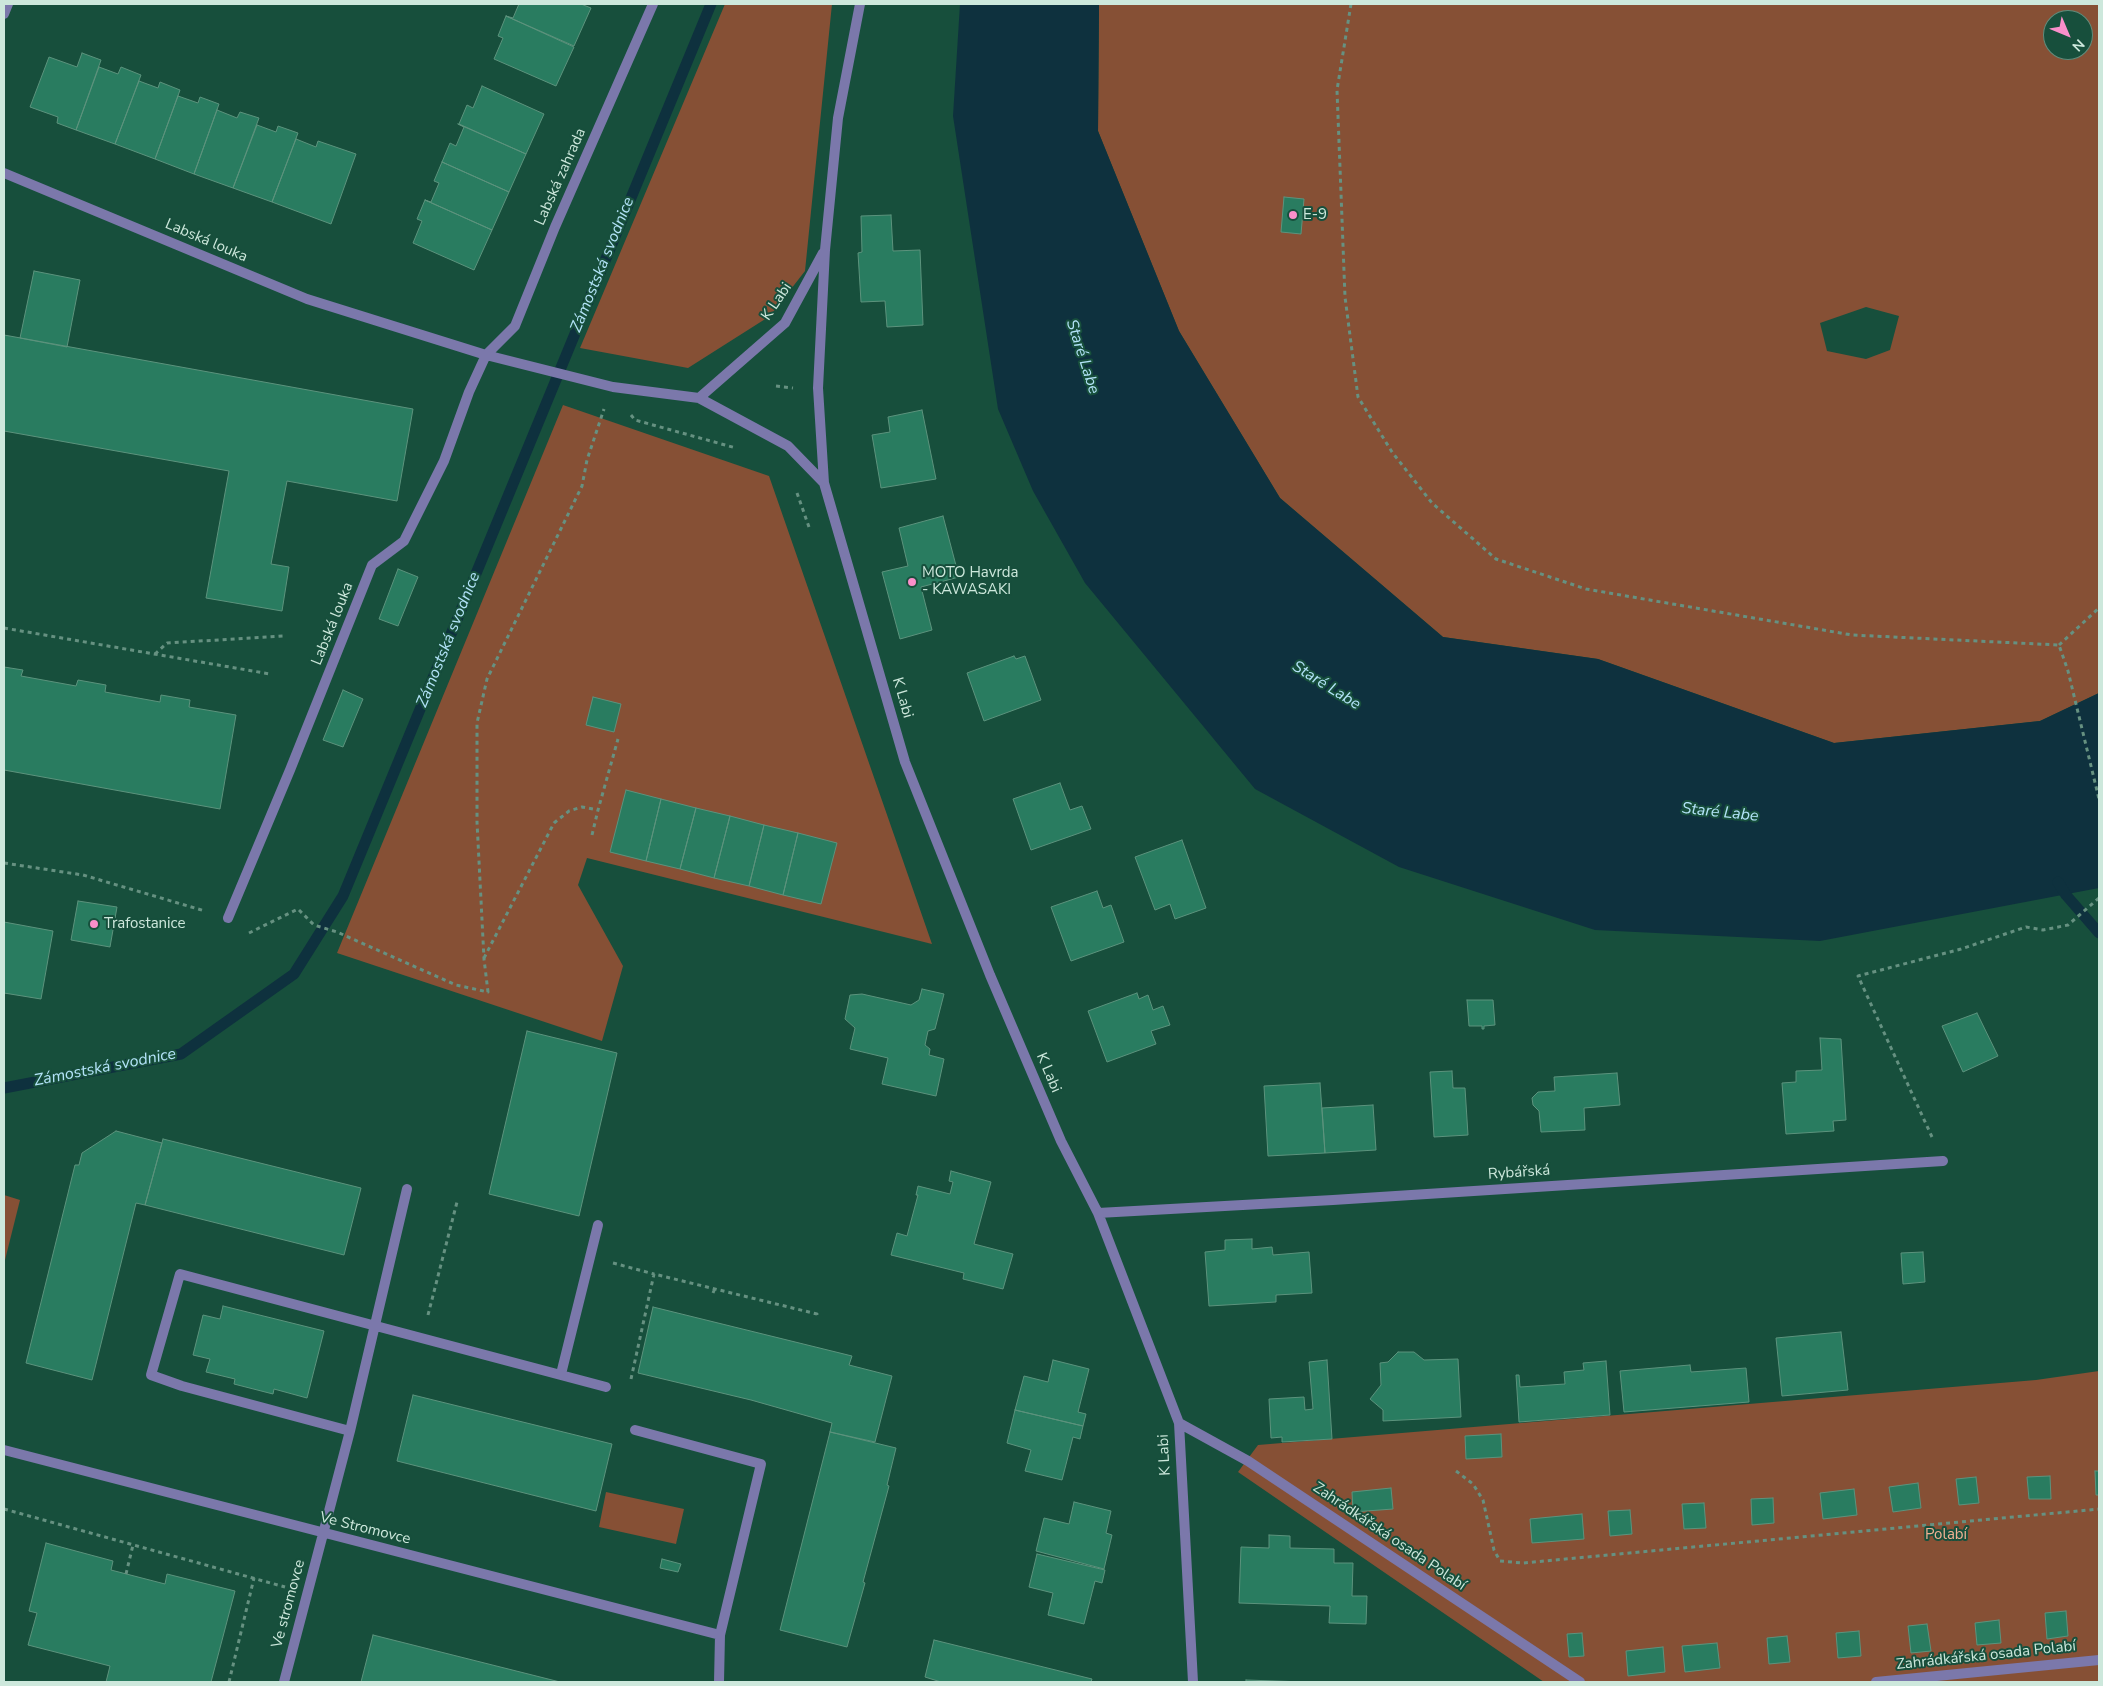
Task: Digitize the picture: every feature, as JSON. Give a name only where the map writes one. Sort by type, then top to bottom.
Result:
[{"type":"street","points":[[4,14],[8,4]]},
{"type":"street","name":"Labská zahrada","points":[[486,355],[515,326],[555,227],[653,4]]},
{"type":"street","name":"K Labi","points":[[860,4],[838,118],[825,250],[818,388],[824,483],[905,762],[990,975],[1061,1141],[1098,1213],[1179,1423],[1193,1682]]},
{"type":"street","name":"Labská louka","points":[[4,173],[306,299],[486,355],[592,382],[613,387],[699,398]]},
{"type":"street","name":"K Labi","points":[[824,483],[788,446],[699,398],[785,322],[825,250]]},
{"type":"street","name":"Labská louka","points":[[228,918],[290,770],[372,565],[404,541],[444,461],[469,392],[486,355]]},
{"type":"street","name":"Rybářská","points":[[1098,1213],[1943,1161]]},
{"type":"street","name":"Ve stromovce","points":[[284,1682],[350,1431],[407,1189]]},
{"type":"street","points":[[561,1374],[598,1225]]},
{"type":"street","points":[[350,1431],[182,1386],[151,1375],[180,1274],[606,1387]]},
{"type":"street","name":"Zahrádkářská osada Polabí","points":[[1179,1423],[1248,1461],[1580,1682]]},
{"type":"street","points":[[635,1430],[761,1464],[720,1636],[719,1682]]},
{"type":"street","name":"Ve Stromovce","points":[[4,1450],[720,1636]]},
{"type":"street","name":"Zahrádkářská osada Polabí","points":[[1876,1682],[2099,1660]]},
{"type":"path","points":[[1351,4],[1337,90],[1345,297],[1358,397],[1392,452],[1432,503],[1496,559],[1586,589],[1852,635],[2059,645],[2099,608]]},
{"type":"path","points":[[4,863],[83,875],[228,918],[224,933],[243,936],[298,909],[314,925],[337,932],[456,984],[488,992],[484,959],[477,822],[477,723],[487,679],[582,486],[587,460],[613,387]]},
{"type":"path","points":[[606,404],[626,411],[636,420],[745,451]]},
{"type":"path","points":[[795,488],[810,533]]},
{"type":"path","points":[[4,628],[270,674]]},
{"type":"path","points":[[154,654],[167,643],[284,636]]},
{"type":"path","points":[[2059,645],[2068,671],[2099,799]]},
{"type":"path","points":[[592,835],[618,740]]},
{"type":"path","points":[[484,959],[554,823],[568,811],[582,807],[598,810]]},
{"type":"path","points":[[1943,1161],[1858,976],[1961,949],[2026,927],[2043,930],[2068,925],[2099,898]]},
{"type":"path","points":[[422,1338],[457,1202]]},
{"type":"path","points":[[591,1257],[817,1314],[814,1318]]},
{"type":"path","points":[[630,1379],[654,1274]]},
{"type":"path","points":[[713,1293],[715,1288]]},
{"type":"path","points":[[1456,1471],[1473,1484],[1483,1500],[1494,1550],[1500,1561],[1523,1562],[2099,1510]]},
{"type":"path","points":[[4,1509],[307,1593]]},
{"type":"path","points":[[126,1574],[133,1544]]},
{"type":"path","points":[[229,1682],[254,1578]]},
{"type":"green space","points":[[725,4],[832,4],[805,271],[770,316],[688,368],[580,348]]},
{"type":"green space","points":[[1099,4],[2099,4],[2099,693],[2040,721],[1834,743],[1598,659],[1443,637],[1280,498],[1179,331],[1098,131]],"holes":[[[1866,307],[1899,316],[1890,350],[1866,359],[1827,351],[1820,323]]]},
{"type":"green space","points":[[563,405],[769,476],[932,944],[587,858],[578,885],[623,966],[602,1041],[337,953]]},
{"type":"green space","points":[[4,1195],[20,1200],[4,1264]]},
{"type":"green space","name":"Polabí","points":[[2099,1371],[2099,1682],[1544,1682],[1238,1472],[1258,1445],[2036,1380]]},
{"type":"green space","points":[[606,1492],[684,1509],[676,1544],[599,1527]]},
{"type":"water","name":"Staré Labe","points":[[960,4],[1099,4],[1098,131],[1179,331],[1280,498],[1443,637],[1598,659],[1834,743],[2040,721],[2099,693],[2099,888],[1820,941],[1595,930],[1399,867],[1255,789],[1085,583],[1033,491],[998,409],[953,116]]},
{"type":"building","points":[[519,4],[581,4],[591,8],[574,46],[506,16],[513,18]]},
{"type":"building","points":[[506,16],[574,47],[556,86],[494,59],[503,38],[498,36]]},
{"type":"building","points":[[82,53],[101,60],[76,130],[57,123],[58,117],[30,107],[49,57],[77,67]]},
{"type":"building","points":[[99,67],[118,74],[121,67],[141,75],[115,144],[76,130]]},
{"type":"building","points":[[139,81],[158,88],[160,82],[180,90],[155,159],[115,144]]},
{"type":"building","points":[[482,86],[544,114],[526,154],[459,124],[467,105],[473,108]]},
{"type":"building","points":[[178,96],[198,103],[200,97],[219,104],[194,174],[155,159]]},
{"type":"building","points":[[217,110],[237,118],[240,112],[259,118],[233,188],[194,174]]},
{"type":"building","points":[[458,124],[526,154],[509,192],[442,162],[450,143],[456,146],[464,127]]},
{"type":"building","points":[[257,125],[276,132],[278,126],[298,133],[272,202],[233,188]]},
{"type":"building","points":[[296,139],[316,147],[318,141],[356,154],[331,224],[272,202]]},
{"type":"building","points":[[442,162],[509,192],[492,230],[425,200],[431,202],[439,183],[434,181]]},
{"type":"building","name":"E-9","points":[[1284,197],[1304,199],[1301,234],[1281,232]]},
{"type":"building","points":[[425,200],[492,230],[474,270],[413,243],[422,221],[417,219]]},
{"type":"building","points":[[891,215],[893,251],[920,250],[923,325],[887,327],[885,301],[861,302],[858,253],[862,252],[861,216]]},
{"type":"building","points":[[34,271],[80,280],[67,347],[20,338]]},
{"type":"building","points":[[4,335],[413,409],[397,501],[287,481],[271,564],[289,567],[282,611],[206,598],[229,471],[4,431]]},
{"type":"building","points":[[922,410],[936,479],[881,488],[872,435],[890,432],[888,417]]},
{"type":"building","name":"MOTO Havrda - KAWASAKI","points":[[943,516],[959,577],[921,587],[932,630],[900,639],[882,572],[908,566],[899,528]]},
{"type":"building","points":[[398,569],[418,577],[398,626],[379,619]]},
{"type":"building","points":[[1014,656],[1016,659],[1025,656],[1041,700],[984,721],[967,673]]},
{"type":"building","points":[[4,667],[23,670],[21,676],[76,686],[78,680],[106,685],[105,692],[160,702],[161,695],[190,700],[189,707],[236,715],[220,809],[4,770]]},
{"type":"building","points":[[343,690],[363,699],[343,747],[323,740]]},
{"type":"building","points":[[593,697],[621,704],[614,732],[586,725]]},
{"type":"building","points":[[1060,783],[1070,810],[1082,806],[1091,829],[1031,850],[1013,799]]},
{"type":"building","points":[[626,790],[661,799],[646,861],[610,852]]},
{"type":"building","points":[[661,799],[696,808],[680,869],[646,861]]},
{"type":"building","points":[[696,808],[730,816],[714,878],[680,869]]},
{"type":"building","points":[[730,816],[764,825],[749,886],[714,878]]},
{"type":"building","points":[[764,825],[798,833],[783,895],[749,886]]},
{"type":"building","points":[[798,833],[837,843],[821,904],[783,895]]},
{"type":"building","points":[[1182,840],[1206,908],[1175,919],[1170,904],[1155,910],[1135,857]]},
{"type":"building","points":[[1097,891],[1103,908],[1111,905],[1124,942],[1071,961],[1051,907]]},
{"type":"building","name":"Trafostanice","points":[[78,901],[117,907],[110,947],[71,940]]},
{"type":"building","points":[[4,922],[53,931],[41,999],[4,993]]},
{"type":"building","points":[[922,989],[944,994],[935,1029],[928,1031],[925,1045],[930,1049],[929,1055],[944,1059],[936,1096],[882,1084],[888,1058],[850,1049],[855,1028],[845,1019],[850,995],[862,994],[911,1005],[919,1000]]},
{"type":"building","points":[[1137,993],[1139,999],[1148,995],[1153,1010],[1163,1006],[1170,1025],[1151,1031],[1156,1044],[1107,1062],[1088,1011]]},
{"type":"building","points":[[1467,1000],[1493,1000],[1495,1025],[1484,1026],[1484,1029],[1482,1029],[1482,1026],[1469,1026]]},
{"type":"building","points":[[1977,1013],[1998,1056],[1963,1072],[1942,1026]]},
{"type":"building","points":[[527,1031],[617,1053],[579,1216],[489,1194]]},
{"type":"building","points":[[1820,1038],[1841,1039],[1846,1120],[1833,1121],[1834,1131],[1786,1134],[1782,1083],[1796,1082],[1796,1071],[1822,1070]]},
{"type":"building","points":[[1452,1071],[1453,1088],[1465,1088],[1468,1135],[1434,1137],[1430,1072]]},
{"type":"building","points":[[1617,1073],[1620,1105],[1584,1108],[1585,1130],[1541,1132],[1539,1111],[1533,1105],[1532,1098],[1538,1092],[1555,1091],[1554,1077]]},
{"type":"building","points":[[1320,1083],[1325,1153],[1268,1156],[1264,1086]]},
{"type":"building","points":[[1373,1105],[1376,1150],[1325,1153],[1322,1108]]},
{"type":"building","points":[[116,1131],[162,1143],[145,1205],[136,1203],[92,1380],[26,1363],[75,1165],[79,1165],[82,1153]]},
{"type":"building","points":[[163,1139],[361,1188],[344,1255],[145,1205]]},
{"type":"building","points":[[951,1171],[991,1182],[974,1244],[1013,1254],[1003,1289],[963,1279],[964,1273],[891,1255],[897,1233],[907,1236],[918,1195],[916,1195],[918,1186],[950,1194],[953,1182],[949,1181]]},
{"type":"building","points":[[1252,1239],[1252,1249],[1272,1247],[1273,1255],[1309,1252],[1312,1293],[1276,1295],[1276,1302],[1209,1306],[1205,1252],[1225,1250],[1225,1240]]},
{"type":"building","points":[[1923,1252],[1925,1282],[1903,1284],[1901,1253]]},
{"type":"building","points":[[223,1306],[324,1331],[307,1398],[274,1389],[273,1394],[234,1384],[235,1379],[206,1372],[210,1359],[193,1355],[203,1315],[220,1319]]},
{"type":"building","points":[[653,1307],[852,1356],[849,1365],[892,1376],[875,1442],[830,1432],[832,1423],[751,1400],[638,1373]]},
{"type":"building","points":[[1841,1332],[1848,1390],[1782,1396],[1776,1338]]},
{"type":"building","points":[[1398,1352],[1414,1352],[1424,1360],[1458,1359],[1461,1417],[1383,1421],[1383,1410],[1370,1399],[1381,1385],[1380,1363],[1388,1362]]},
{"type":"building","points":[[1053,1360],[1089,1369],[1078,1412],[1086,1414],[1083,1426],[1015,1410],[1024,1376],[1048,1382]]},
{"type":"building","points":[[1327,1360],[1332,1439],[1282,1442],[1282,1437],[1271,1438],[1269,1399],[1304,1397],[1305,1410],[1313,1409],[1309,1362]]},
{"type":"building","points":[[1606,1361],[1610,1415],[1519,1422],[1516,1375],[1519,1375],[1520,1387],[1565,1384],[1564,1372],[1584,1370],[1583,1363]]},
{"type":"building","points":[[1690,1365],[1691,1372],[1746,1368],[1749,1402],[1624,1412],[1620,1371]]},
{"type":"building","points":[[413,1395],[612,1444],[596,1511],[397,1461]]},
{"type":"building","points":[[1015,1410],[1083,1426],[1080,1439],[1073,1437],[1062,1480],[1025,1471],[1031,1450],[1007,1443]]},
{"type":"building","points":[[830,1432],[896,1448],[887,1485],[889,1486],[847,1647],[780,1630]]},
{"type":"building","points":[[1501,1434],[1502,1457],[1466,1459],[1465,1436]]},
{"type":"building","points":[[2095,1471],[2099,1471],[2099,1495],[2096,1495]]},
{"type":"building","points":[[2050,1476],[2051,1499],[2029,1499],[2027,1477]]},
{"type":"building","points":[[1976,1477],[1979,1503],[1959,1505],[1956,1479]]},
{"type":"building","points":[[1918,1483],[1921,1508],[1893,1512],[1889,1487]]},
{"type":"building","points":[[1391,1488],[1393,1509],[1353,1512],[1352,1492]]},
{"type":"building","points":[[1854,1489],[1857,1515],[1823,1519],[1820,1493]]},
{"type":"building","points":[[1773,1498],[1774,1523],[1752,1525],[1751,1499]]},
{"type":"building","points":[[1074,1502],[1111,1511],[1106,1533],[1112,1535],[1104,1569],[1036,1551],[1044,1518],[1069,1524]]},
{"type":"building","points":[[1704,1503],[1706,1528],[1684,1529],[1682,1504]]},
{"type":"building","points":[[1630,1510],[1632,1534],[1610,1536],[1608,1511]]},
{"type":"building","points":[[1582,1514],[1584,1539],[1532,1543],[1530,1519]]},
{"type":"building","points":[[1269,1535],[1290,1536],[1290,1548],[1334,1549],[1334,1563],[1353,1563],[1352,1596],[1367,1596],[1366,1624],[1329,1623],[1330,1606],[1239,1603],[1241,1547],[1269,1548]]},
{"type":"building","points":[[46,1543],[113,1561],[111,1570],[165,1584],[167,1574],[235,1591],[211,1682],[106,1682],[110,1666],[28,1645],[37,1613],[29,1611]]},
{"type":"building","points":[[1037,1554],[1105,1570],[1102,1583],[1095,1581],[1084,1624],[1048,1615],[1053,1593],[1029,1587]]},
{"type":"building","points":[[662,1559],[681,1564],[678,1572],[660,1568]]},
{"type":"building","points":[[2066,1611],[2068,1636],[2047,1639],[2045,1613]]},
{"type":"building","points":[[1999,1620],[2001,1643],[1977,1645],[1975,1623]]},
{"type":"building","points":[[1927,1624],[1931,1651],[1911,1653],[1908,1626]]},
{"type":"building","points":[[1859,1631],[1861,1656],[1838,1658],[1836,1633]]},
{"type":"building","points":[[1582,1633],[1584,1656],[1569,1657],[1567,1634]]},
{"type":"building","points":[[373,1635],[560,1682],[361,1682]]},
{"type":"building","points":[[1787,1636],[1790,1662],[1769,1664],[1767,1638]]},
{"type":"building","points":[[934,1640],[1092,1679],[1091,1682],[941,1682],[925,1677]]},
{"type":"building","points":[[1717,1643],[1720,1668],[1685,1672],[1682,1646]]},
{"type":"building","points":[[1663,1647],[1665,1672],[1628,1676],[1626,1651]]},
{"type":"building","points":[[1246,1680],[1305,1682],[1246,1682]]},
{"type":"waterway","name":"Zámostská svodnice","points":[[4,1088],[181,1054],[294,974],[343,896],[711,4]]},
{"type":"waterway","points":[[2058,882],[2066,895],[2099,933]]},
{"type":"place","name":"E-9","points":[[1293,215]]},
{"type":"place","name":"MOTO Havrda - KAWASAKI","points":[[912,582]]},
{"type":"place","name":"Trafostanice","points":[[94,924]]}]
